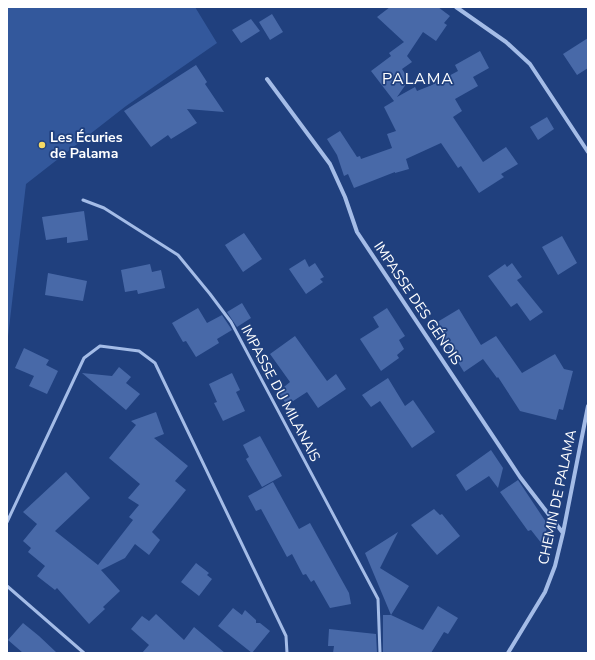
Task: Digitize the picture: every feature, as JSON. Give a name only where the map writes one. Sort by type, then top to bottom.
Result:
[{"type":"street","points":[[456,7],[506,42],[530,64],[588,152]]},
{"type":"street","name":"IMPASSE DES GÉNOIS","points":[[267,79],[330,164],[345,197],[356,232],[520,477],[563,533]]},
{"type":"street","name":"CHEMIN DE PALAMA","points":[[508,653],[545,592],[555,566],[588,406]]},
{"type":"lane","name":"IMPASSE DU MILANAIS","points":[[83,200],[104,208],[178,255],[231,322],[378,599],[380,653]]},
{"type":"lane","points":[[7,522],[84,358],[100,346],[139,351],[155,363],[286,636],[287,653]]},
{"type":"lane","points":[[7,586],[84,653]]},
{"type":"shaded area","name":"Les Écuries de Palama","points":[[7,7],[195,7],[217,43],[126,106],[26,184],[7,345]]},
{"type":"building","points":[[390,7],[438,7],[450,16],[444,23],[447,25],[436,41],[423,32],[407,56],[412,62],[402,69],[409,80],[397,97],[415,87],[417,91],[432,85],[458,71],[455,65],[480,51],[489,68],[473,77],[478,86],[455,99],[462,111],[453,117],[483,162],[506,147],[518,164],[501,174],[504,177],[479,193],[461,166],[458,168],[441,143],[406,159],[409,169],[395,172],[354,188],[348,174],[344,176],[337,155],[327,139],[340,131],[357,157],[360,156],[361,159],[392,148],[387,134],[396,131],[384,107],[394,101],[371,71],[391,56],[389,53],[404,42],[377,17]]},
{"type":"building","points":[[272,14],[283,32],[270,40],[259,22]]},
{"type":"building","points":[[251,19],[260,31],[241,43],[232,30]]},
{"type":"building","points":[[588,38],[588,68],[577,75],[563,54]]},
{"type":"building","points":[[196,65],[207,82],[205,84],[224,112],[187,109],[197,123],[171,139],[168,135],[151,147],[124,111]]},
{"type":"building","points":[[547,117],[554,129],[538,140],[530,127]]},
{"type":"building","points":[[84,211],[88,240],[67,243],[67,237],[46,240],[42,217]]},
{"type":"building","points":[[244,233],[262,259],[243,272],[225,245]]},
{"type":"building","points":[[562,236],[577,263],[558,275],[542,247]]},
{"type":"building","points":[[305,259],[309,267],[315,263],[324,277],[320,279],[323,282],[306,294],[289,269]]},
{"type":"building","points":[[512,263],[522,277],[517,280],[543,312],[530,321],[517,303],[511,307],[488,276],[505,264],[507,267]]},
{"type":"building","points":[[150,264],[152,272],[161,270],[165,288],[138,294],[137,290],[125,292],[121,270]]},
{"type":"building","points":[[48,273],[87,281],[83,301],[45,295]]},
{"type":"building","points":[[242,303],[251,318],[237,327],[227,312]]},
{"type":"building","points":[[198,308],[207,323],[222,315],[232,330],[217,339],[219,343],[196,357],[186,341],[183,342],[172,323]]},
{"type":"building","points":[[387,308],[405,336],[399,340],[404,349],[397,355],[399,358],[381,371],[360,339],[379,327],[373,317]]},
{"type":"building","points":[[459,309],[481,345],[496,336],[522,373],[555,354],[564,369],[573,371],[563,410],[559,409],[556,420],[520,411],[498,377],[497,378],[483,359],[464,372],[434,324]]},
{"type":"building","points":[[295,336],[327,381],[336,374],[346,389],[318,408],[307,392],[287,405],[278,392],[290,382],[270,354]]},
{"type":"building","points":[[24,348],[49,360],[46,365],[58,371],[47,394],[29,386],[34,376],[15,368]]},
{"type":"building","points":[[119,367],[131,377],[126,383],[140,394],[126,410],[82,373],[112,376]]},
{"type":"building","points":[[232,373],[240,390],[236,392],[245,411],[223,421],[214,403],[217,402],[209,384]]},
{"type":"building","points":[[388,378],[405,406],[413,400],[435,432],[412,448],[380,401],[371,407],[362,395]]},
{"type":"building","points":[[156,412],[164,434],[154,438],[188,466],[175,481],[186,490],[152,532],[160,540],[149,555],[135,544],[125,558],[101,570],[120,591],[103,607],[105,609],[89,624],[57,588],[55,590],[37,576],[45,566],[28,552],[31,548],[23,541],[37,524],[23,512],[66,472],[90,498],[55,531],[98,565],[133,520],[129,517],[139,505],[128,498],[140,484],[109,458],[136,425],[131,421]]},
{"type":"building","points":[[260,436],[282,476],[262,487],[246,459],[249,457],[243,445]]},
{"type":"building","points":[[491,450],[503,468],[498,488],[489,476],[466,491],[456,475]]},
{"type":"building","points":[[518,480],[548,525],[542,544],[531,530],[528,531],[500,492]]},
{"type":"building","points":[[273,482],[299,529],[310,523],[349,593],[351,604],[330,608],[314,580],[311,582],[306,574],[303,575],[292,554],[287,557],[261,509],[256,511],[248,496]]},
{"type":"building","points":[[434,509],[440,515],[442,514],[460,536],[437,555],[411,525]]},
{"type":"building","points":[[398,532],[380,568],[409,586],[391,615],[365,553]]},
{"type":"building","points":[[196,563],[209,573],[207,575],[212,579],[199,596],[181,582]]},
{"type":"building","points":[[438,606],[458,618],[448,634],[444,632],[431,653],[383,653],[383,615],[391,615],[423,630]]},
{"type":"building","points":[[233,608],[242,615],[245,610],[256,620],[256,623],[260,623],[270,631],[252,653],[218,626]]},
{"type":"building","points":[[156,614],[184,640],[194,627],[225,653],[142,653],[149,645],[131,629],[142,616],[149,621]]},
{"type":"building","points":[[23,623],[57,653],[23,653],[8,640]]},
{"type":"building","points":[[329,629],[376,634],[377,653],[333,653],[334,646],[328,646]]},
{"type":"place","name":"Les Écuries de Palama","points":[[42,145]]},
{"type":"district","name":"PALAMA","points":[[418,78]]}]
